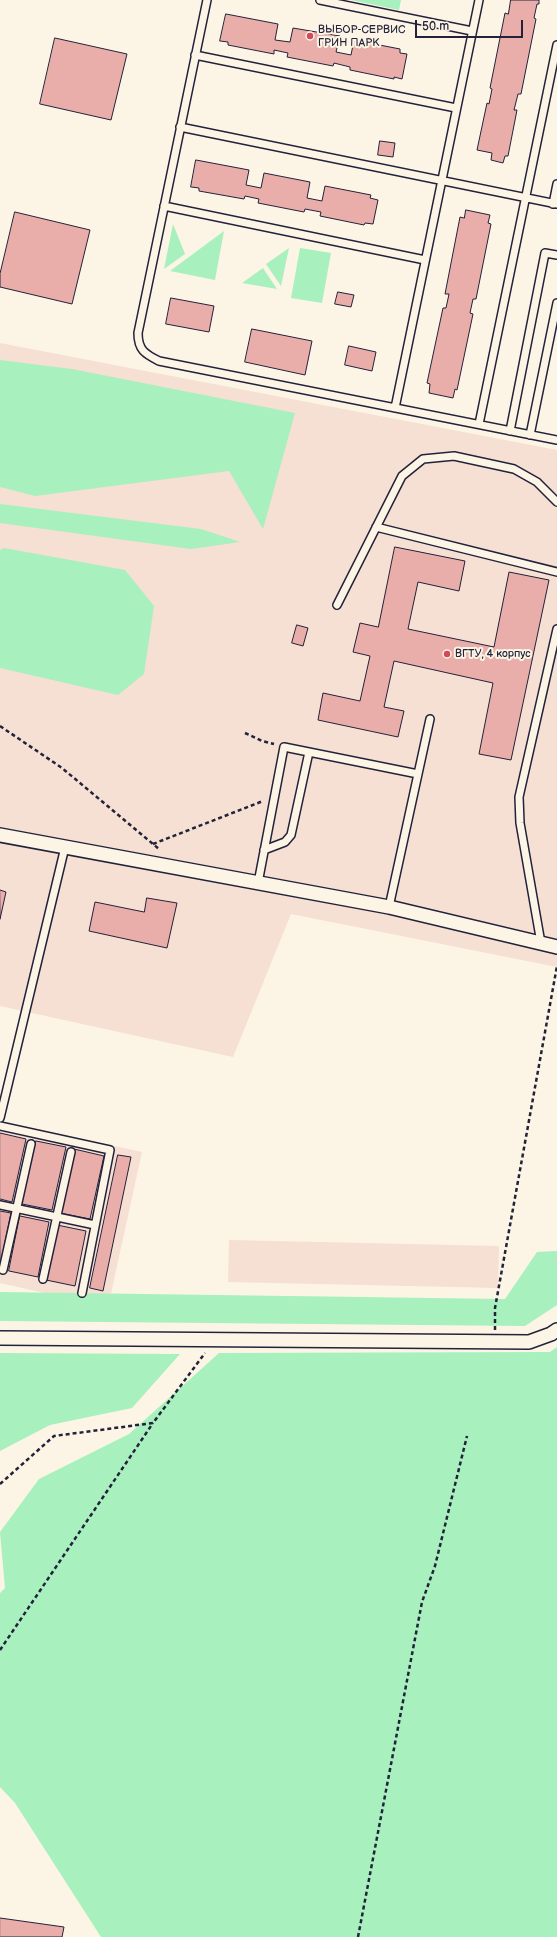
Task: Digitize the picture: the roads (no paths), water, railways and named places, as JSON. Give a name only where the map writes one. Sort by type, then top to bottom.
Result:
[{"type":"street","points":[[0,835],[389,907],[557,946]]},
{"type":"street","points":[[0,1338],[529,1342],[551,1334],[557,1330]]},
{"type":"lane","points":[[207,0],[138,333],[138,343],[148,355],[159,361],[557,440]]},
{"type":"lane","points":[[320,0],[472,31]]},
{"type":"lane","points":[[395,408],[479,0]]},
{"type":"lane","points":[[479,424],[557,46]]},
{"type":"lane","points":[[195,55],[456,108]]},
{"type":"lane","points":[[180,127],[555,204],[557,184]]},
{"type":"lane","points":[[164,206],[425,260]]},
{"type":"lane","points":[[510,431],[544,253],[557,255]]},
{"type":"lane","points":[[530,435],[557,303]]},
{"type":"lane","points":[[337,605],[402,476],[423,459],[454,456],[514,469],[537,482],[557,502]]},
{"type":"lane","points":[[376,527],[557,572]]},
{"type":"lane","points":[[541,943],[520,823],[519,797],[557,629]]},
{"type":"lane","points":[[389,907],[430,719]]},
{"type":"lane","points":[[258,883],[284,747],[418,774]]},
{"type":"lane","points":[[264,850],[284,842],[291,835],[309,752]]},
{"type":"lane","points":[[0,1118],[65,847]]},
{"type":"lane","points":[[0,1126],[110,1150],[82,1293]]},
{"type":"lane","points":[[3,1270],[31,1144]]},
{"type":"lane","points":[[42,1279],[71,1152]]},
{"type":"lane","points":[[0,1205],[95,1225]]},
{"type":"place","name":"ВЫБОР-СЕРВИС ГРИН ПАРК","points":[[310,36]]},
{"type":"place","name":"ВГТУ, 4 корпус","points":[[447,654]]}]
